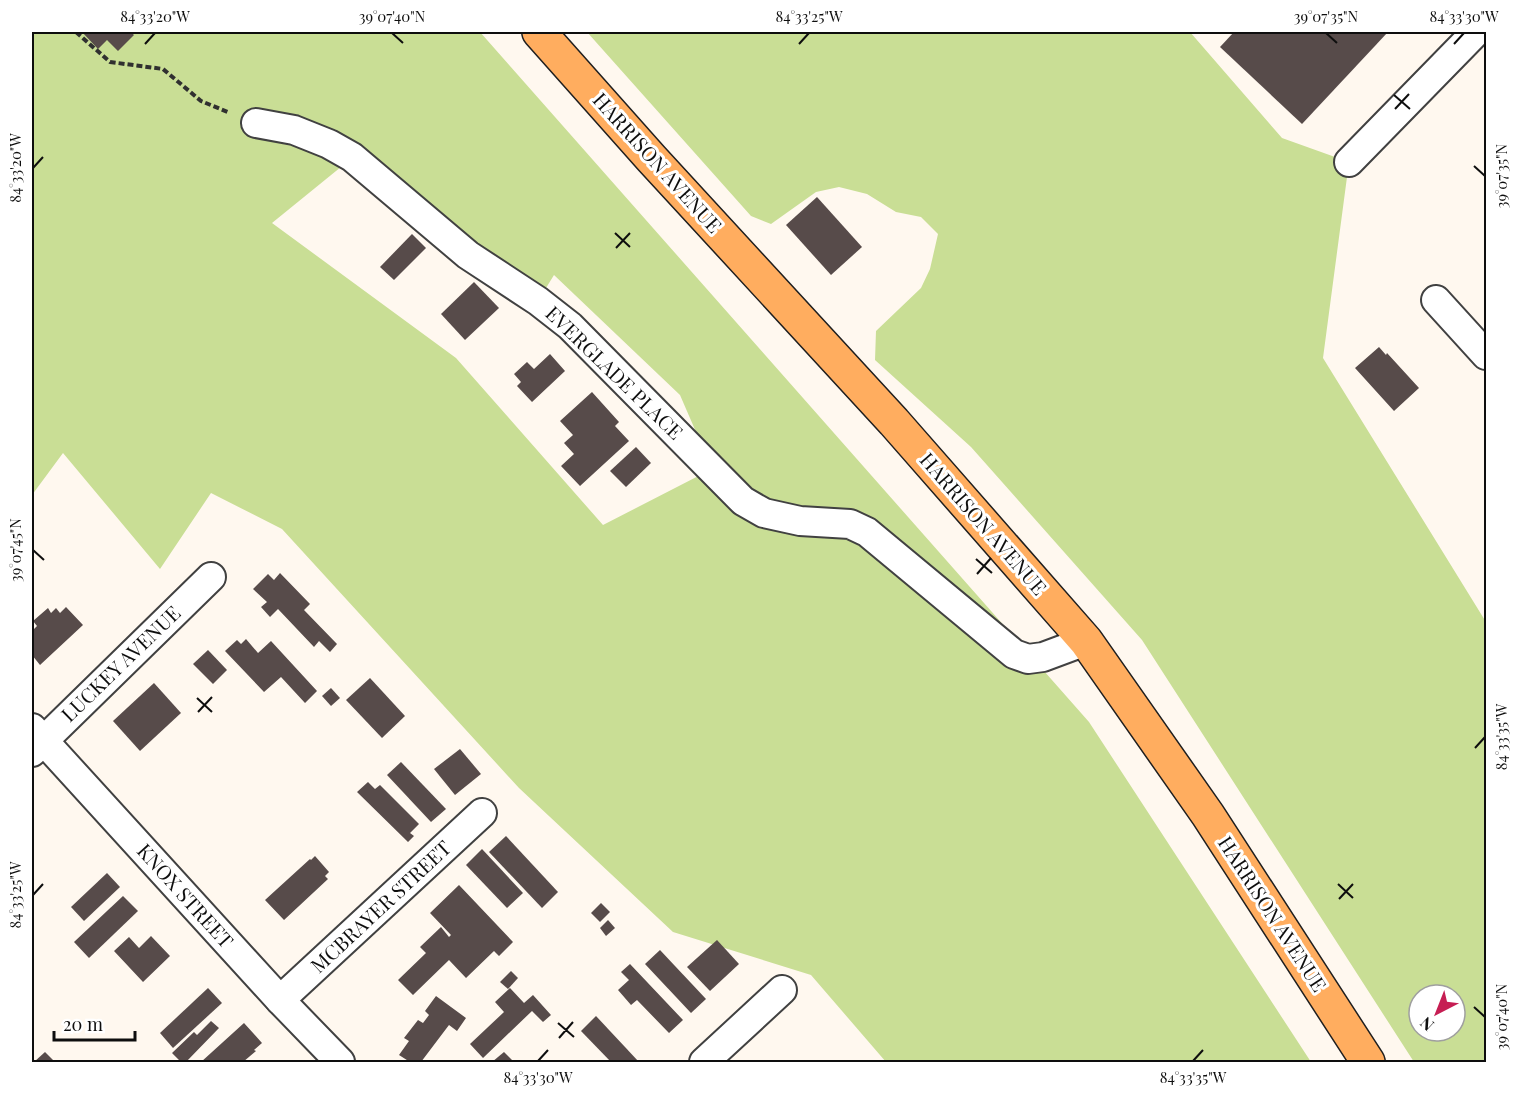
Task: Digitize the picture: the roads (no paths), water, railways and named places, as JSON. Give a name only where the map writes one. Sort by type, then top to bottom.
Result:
[{"type":"main road","name":"HARRISON AVENUE","points":[[539,32],[651,158],[894,422],[1086,641],[1208,815],[1368,1062]]},
{"type":"street","points":[[1349,162],[1476,32]]},
{"type":"street","name":"EVERGLADE PLACE","points":[[256,123],[294,130],[330,144],[352,157],[468,255],[538,301],[570,326],[743,501],[764,513],[800,521],[850,524],[867,532],[1014,654],[1028,659],[1043,657],[1086,641]]},
{"type":"street","points":[[1436,300],[1486,355]]},
{"type":"street","name":"LUCKEY AVENUE","points":[[35,740],[211,577]]},
{"type":"street","name":"KNOX STREET","points":[[35,740],[340,1062]]},
{"type":"street","name":"MCBRAYER STREET","points":[[280,1000],[482,813]]},
{"type":"street","points":[[704,1062],[783,990]]}]
